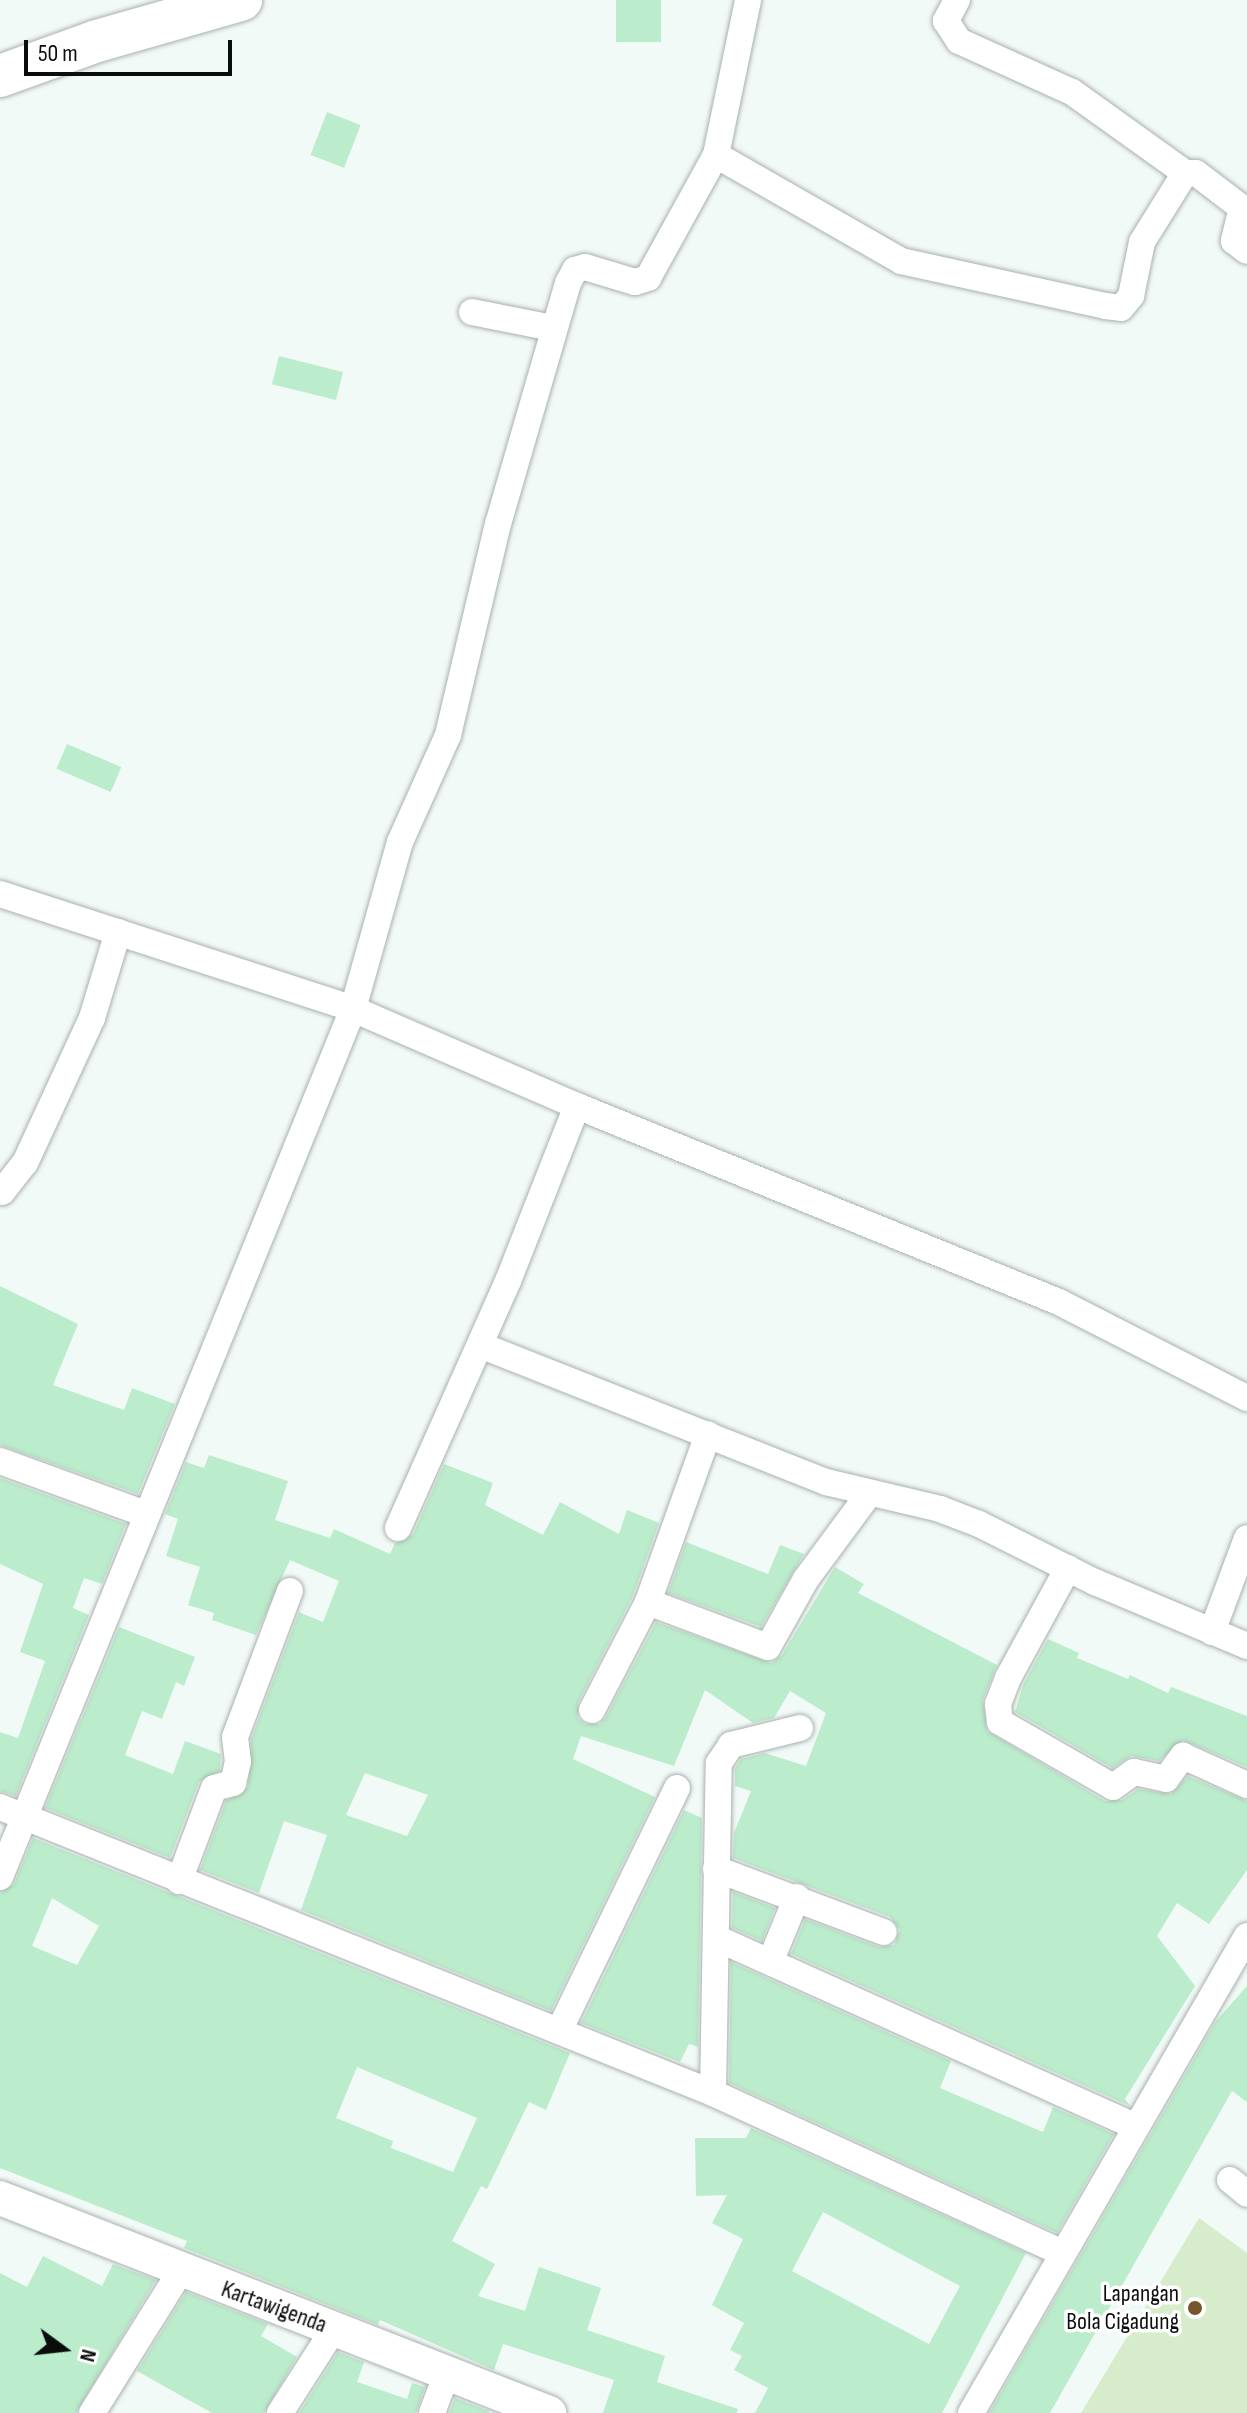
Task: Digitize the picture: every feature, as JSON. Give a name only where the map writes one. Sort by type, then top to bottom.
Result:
[{"type":"main road","points":[[0,76],[190,6],[241,0]]},
{"type":"street","points":[[0,1877],[12,1812],[213,1357],[353,1009],[400,842],[448,735],[552,328],[575,270],[585,267],[635,282],[648,278],[716,155],[748,0]]},
{"type":"street","points":[[957,0],[946,21],[959,41],[1072,92],[1185,173],[1196,173],[1242,208],[1234,241],[1247,251]]},
{"type":"street","points":[[716,155],[901,261],[1121,308],[1131,296],[1142,242],[1185,173]]},
{"type":"street","points":[[472,312],[552,328]]},
{"type":"street","points":[[0,894],[353,1009],[577,1106],[1059,1302],[1247,1398]]},
{"type":"street","points":[[2,1192],[25,1163],[86,1032],[118,932]]},
{"type":"street","points":[[398,1528],[480,1345],[577,1106]]},
{"type":"street","points":[[480,1345],[869,1494],[940,1509],[1247,1646]]},
{"type":"street","points":[[592,1710],[648,1602],[708,1434]]},
{"type":"street","points":[[0,1461],[146,1514]]},
{"type":"street","points":[[648,1602],[768,1647],[806,1579],[869,1494]]},
{"type":"street","points":[[1212,1632],[1247,1538]]},
{"type":"street","points":[[1068,1568],[1008,1678],[998,1704],[1000,1722],[1113,1787],[1134,1772],[1166,1779],[1183,1756],[1247,1785]]},
{"type":"street","points":[[179,1881],[214,1788],[233,1783],[238,1762],[235,1737],[290,1591]]},
{"type":"street","points":[[713,2093],[717,1775],[724,1752],[731,1745],[800,1728]]},
{"type":"street","points":[[559,2031],[677,1788]]},
{"type":"street","points":[[12,1812],[713,2093],[1063,2253]]},
{"type":"street","points":[[716,1869],[884,1932]]},
{"type":"street","points":[[771,1960],[797,1897]]},
{"type":"street","points":[[971,2413],[1133,2125],[1247,1936]]},
{"type":"street","points":[[716,1938],[771,1960],[1133,2125]]},
{"type":"street","name":"Kartawigenda","points":[[0,2198],[180,2272],[549,2413]]},
{"type":"street","points":[[92,2413],[180,2272]]},
{"type":"street","points":[[280,2413],[334,2329]]},
{"type":"street","points":[[432,2413],[447,2373]]},
{"type":"green space","name":"Lapangan Bola Cigadung","points":[[1199,2218],[1247,2253],[1247,2413],[1081,2413]]},
{"type":"building","points":[[616,0],[661,0],[661,42],[616,42]]},
{"type":"building","points":[[327,112],[361,125],[344,168],[311,155]]},
{"type":"building","points":[[279,356],[343,372],[336,400],[272,384]]},
{"type":"building","points":[[67,744],[121,767],[111,792],[56,769]]},
{"type":"building","points":[[0,1286],[78,1324],[53,1385],[124,1410],[132,1388],[175,1404],[138,1494],[0,1445]]},
{"type":"building","points":[[209,1455],[288,1481],[275,1520],[330,1538],[334,1529],[390,1554],[395,1543],[413,1534],[444,1464],[493,1483],[485,1505],[543,1535],[560,1502],[619,1534],[627,1510],[659,1523],[633,1596],[578,1703],[578,1718],[585,1724],[600,1724],[606,1717],[656,1622],[771,1663],[782,1655],[835,1567],[864,1584],[858,1593],[997,1665],[983,1699],[987,1731],[1105,1801],[1122,1800],[1138,1789],[1171,1794],[1188,1776],[1247,1801],[1247,1870],[1209,1924],[1177,1903],[1157,1936],[1195,1986],[1125,2099],[1130,2106],[791,1954],[805,1919],[879,1947],[894,1945],[900,1930],[890,1917],[733,1858],[734,1833],[751,1791],[735,1786],[735,1768],[741,1759],[765,1753],[806,1766],[826,1713],[790,1691],[774,1718],[753,1723],[705,1690],[674,1766],[581,1736],[573,1759],[655,1797],[551,2011],[301,1910],[327,1835],[284,1821],[259,1893],[200,1870],[226,1801],[248,1787],[251,1739],[299,1612],[323,1622],[339,1581],[290,1560],[256,1635],[212,1620],[214,1613],[188,1605],[200,1567],[166,1556],[178,1519],[165,1514],[186,1462],[204,1468]],"holes":[[[365,1773],[428,1795],[407,1836],[346,1815]]]},
{"type":"building","points":[[0,1478],[126,1524],[102,1584],[84,1578],[73,1608],[89,1615],[16,1796],[0,1791],[0,1732],[18,1738],[45,1661],[20,1652],[43,1584],[0,1564]]},
{"type":"building","points":[[686,1542],[768,1574],[780,1545],[804,1554],[761,1627],[668,1593]]},
{"type":"building","points":[[119,1627],[195,1657],[184,1686],[176,1682],[162,1719],[142,1711],[125,1755],[173,1774],[185,1741],[221,1754],[220,1770],[199,1782],[170,1858],[45,1808]]},
{"type":"building","points":[[1048,1639],[1079,1653],[1077,1658],[1128,1679],[1130,1675],[1168,1693],[1171,1687],[1247,1716],[1247,1767],[1183,1740],[1159,1761],[1131,1756],[1112,1768],[1015,1712],[1023,1685]]},
{"type":"building","points":[[684,1810],[702,1818],[698,2047],[689,2044],[680,2062],[581,2023]]},
{"type":"building","points":[[33,1838],[570,2053],[546,2110],[529,2102],[487,2189],[481,2186],[452,2241],[495,2264],[478,2296],[525,2311],[539,2267],[601,2288],[587,2330],[665,2356],[657,2382],[738,2409],[737,2413],[603,2413],[614,2380],[503,2344],[494,2370],[380,2320],[378,2325],[184,2248],[187,2241],[0,2168],[0,1893],[14,1884]],"holes":[[[52,1898],[99,1926],[77,1965],[32,1946]],[[357,2067],[477,2118],[453,2172],[391,2148],[393,2141],[336,2118]]]},
{"type":"building","points":[[733,1892],[775,1908],[762,1941],[732,1928]]},
{"type":"building","points":[[731,1962],[951,2061],[940,2088],[1043,2132],[1053,2107],[1114,2134],[1057,2233],[729,2083]]},
{"type":"building","points":[[1247,1986],[1247,2102],[1232,2091],[1050,2413],[989,2413],[1216,2021]]},
{"type":"building","points":[[751,2128],[1026,2253],[942,2413],[755,2413],[768,2388],[734,2370],[742,2356],[730,2350],[744,2323],[712,2305],[743,2239],[712,2223],[727,2195],[696,2196],[695,2138],[746,2138]],"holes":[[[823,2212],[960,2286],[929,2344],[792,2271]]]},
{"type":"building","points":[[43,2256],[102,2286],[113,2264],[156,2280],[76,2413],[0,2413],[0,2273],[27,2287]]},
{"type":"building","points":[[186,2292],[268,2324],[261,2336],[297,2357],[264,2413],[212,2413],[137,2371]]},
{"type":"building","points":[[338,2352],[364,2362],[357,2382],[407,2399],[412,2383],[425,2387],[416,2413],[299,2413]]},
{"type":"building","points":[[455,2398],[489,2411],[489,2413],[449,2413]]},
{"type":"place","name":"Lapangan Bola Cigadung","points":[[1195,2308]]}]
